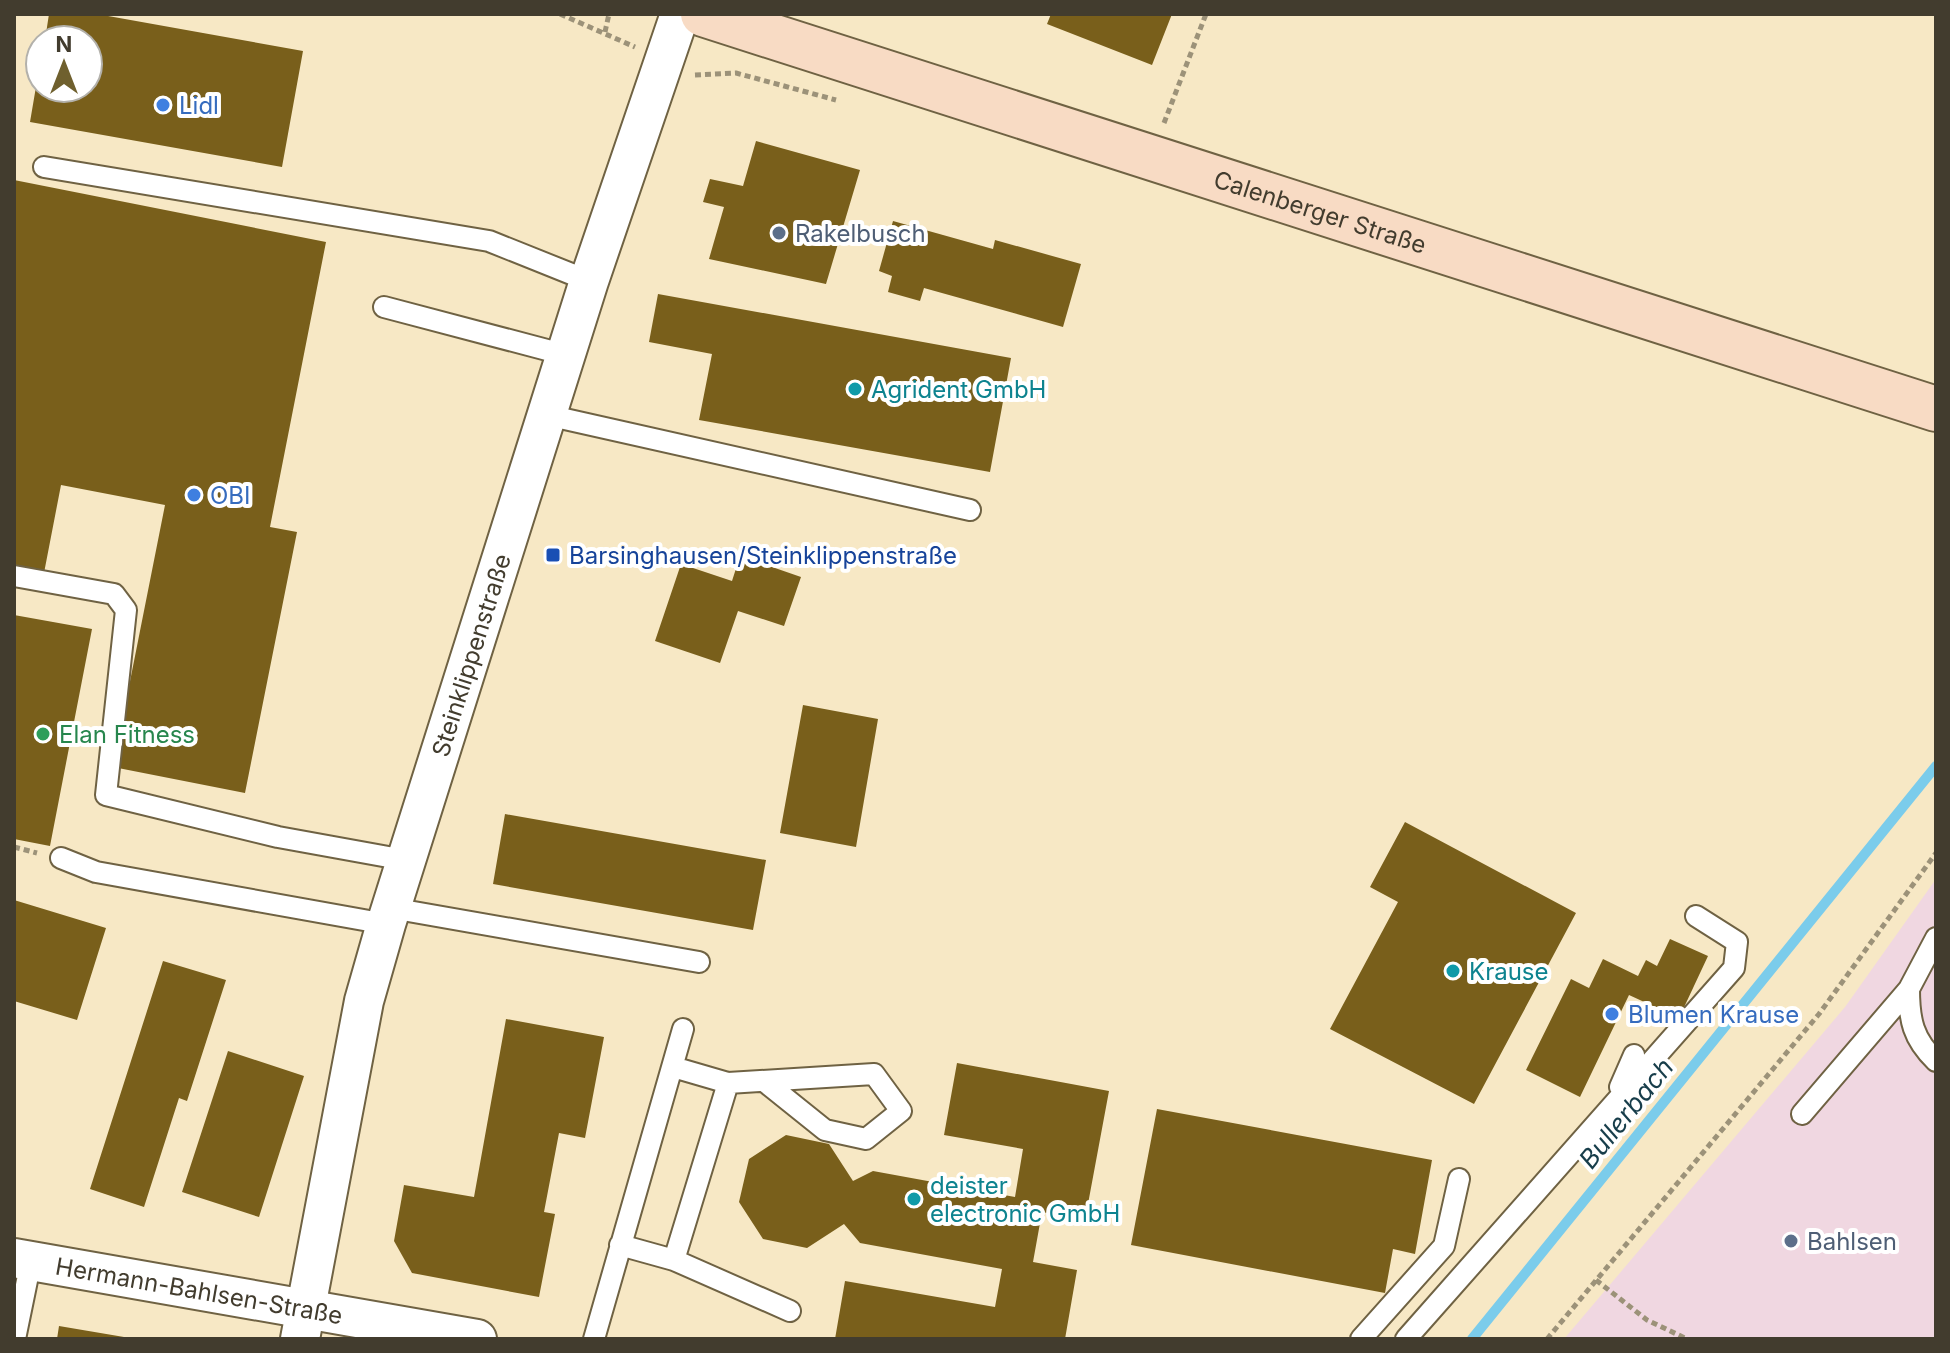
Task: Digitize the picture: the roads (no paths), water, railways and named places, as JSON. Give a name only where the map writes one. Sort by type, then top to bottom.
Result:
[{"type":"main road","name":"Calenberger Straße","points":[[703,14],[1936,409]]},
{"type":"street","name":"Steinklippenstraße","points":[[302,1324],[364,1001],[388,916],[589,281],[680,14]]},
{"type":"street","name":"Hermann-Bahlsen-Straße","points":[[22,1259],[302,1324],[477,1339]]},
{"type":"lane","points":[[44,167],[489,241],[589,281]]},
{"type":"lane","points":[[384,307],[566,355]]},
{"type":"lane","points":[[547,415],[970,510]]},
{"type":"lane","points":[[14,576],[114,594],[126,610],[106,795],[278,837],[405,860]]},
{"type":"lane","points":[[61,858],[96,872],[699,962]]},
{"type":"lane","points":[[1406,1339],[1734,968],[1737,942],[1696,916]]},
{"type":"lane","points":[[1802,1114],[1909,989],[1936,938]]},
{"type":"lane","points":[[1909,989],[1910,1023],[1919,1044],[1936,1061]]},
{"type":"lane","points":[[594,1339],[683,1029]]},
{"type":"lane","points":[[1612,1106],[1634,1055]]},
{"type":"lane","points":[[673,1067],[728,1083],[874,1074],[901,1111],[866,1139],[838,1133],[825,1130],[764,1081]]},
{"type":"lane","points":[[674,1260],[728,1083]]},
{"type":"lane","points":[[1361,1339],[1444,1246],[1459,1179]]},
{"type":"lane","points":[[620,1245],[674,1260],[790,1311]]},
{"type":"lane","points":[[15,1339],[22,1259]]},
{"type":"waterway","name":"Bullerbach","points":[[1472,1339],[1936,766]]},
{"type":"place","name":"Lidl","points":[[163,105]]},
{"type":"place","name":"Rakelbusch","points":[[779,233]]},
{"type":"place","name":"Agrident GmbH","points":[[855,389]]},
{"type":"place","name":"OBI","points":[[194,495]]},
{"type":"place","name":"Barsinghausen/Steinklippenstraße","points":[[553,555]]},
{"type":"place","name":"Elan Fitness","points":[[43,734]]},
{"type":"place","name":"Krause","points":[[1453,971]]},
{"type":"place","name":"Blumen Krause","points":[[1612,1014]]},
{"type":"place","name":"deister electronic GmbH","points":[[914,1199]]},
{"type":"place","name":"Bahlsen","points":[[1791,1241]]}]
